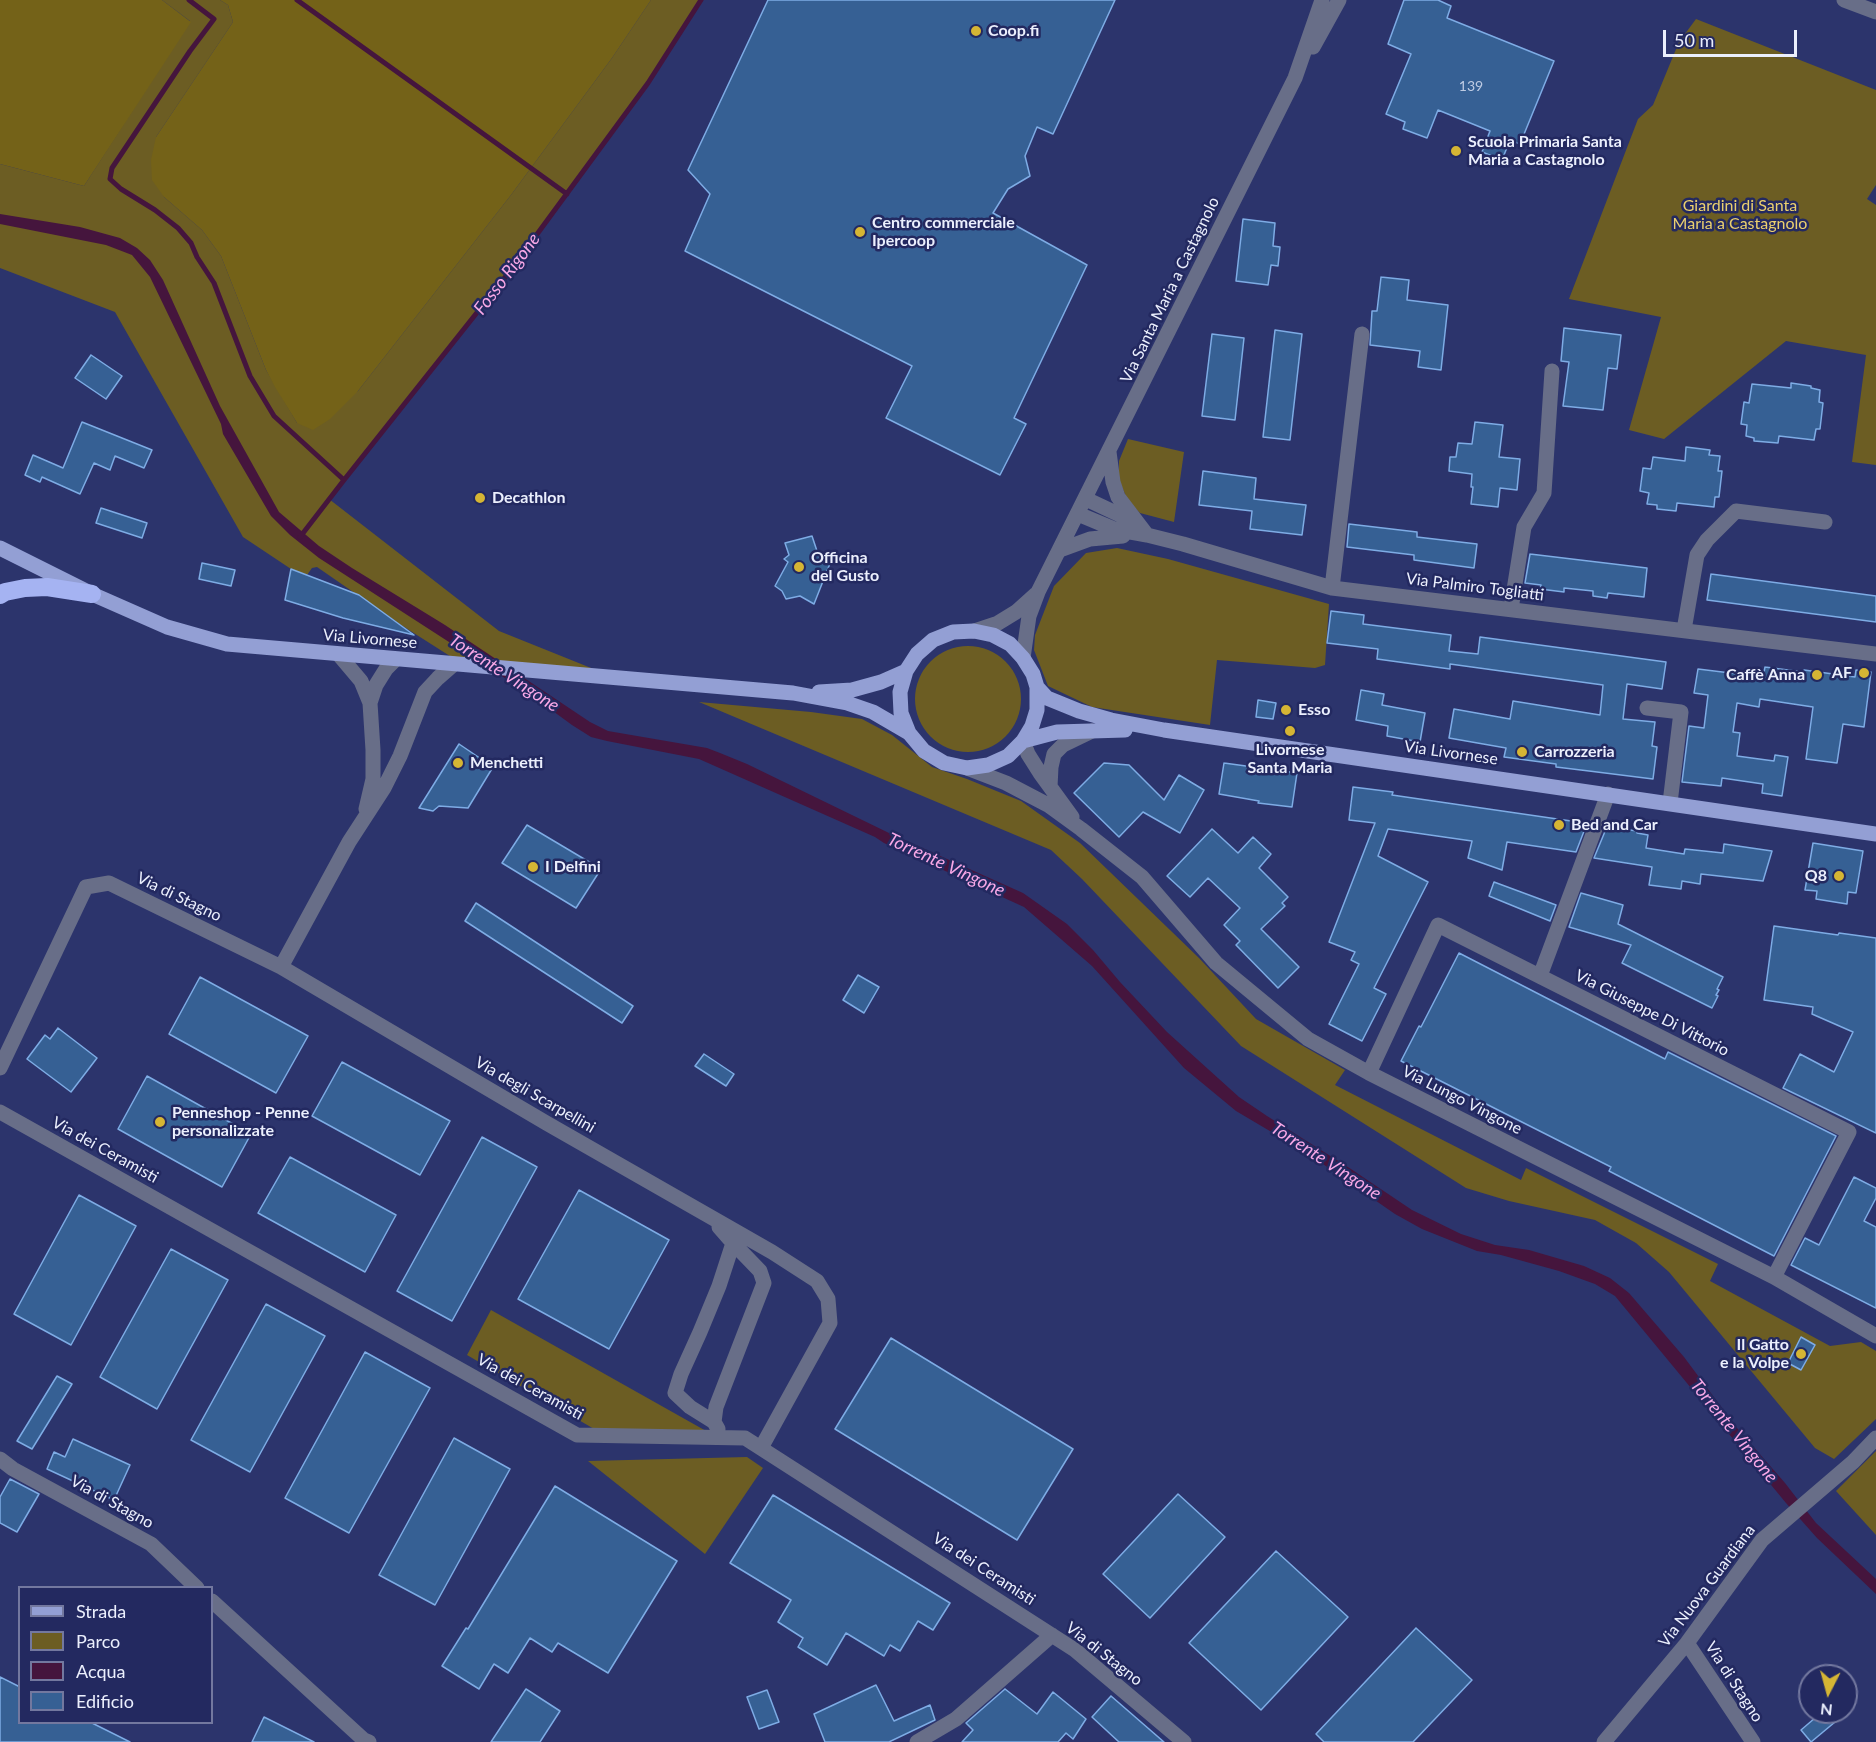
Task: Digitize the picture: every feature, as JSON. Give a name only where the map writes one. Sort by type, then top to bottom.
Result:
[{"type":"highway","points":[[0,595],[25,588],[47,587],[92,594]]},
{"type":"main road","name":"Via Livornese","points":[[0,548],[92,594],[167,627],[226,644],[793,693],[847,703],[873,712],[909,733]]},
{"type":"main road","name":"Via Livornese","points":[[974,631],[1001,639],[1010,644],[1023,658],[1033,674],[1037,687],[1037,710],[1032,726],[1023,741],[1008,756],[988,765],[967,768],[944,763],[924,751],[909,733],[901,713],[900,692],[906,671],[917,654],[933,640],[953,632],[974,631]]},
{"type":"main road","name":"Via Livornese","points":[[793,693],[852,690],[881,682],[906,671]]},
{"type":"main road","name":"Via Livornese","points":[[1037,687],[1047,698],[1079,711],[1111,720],[1876,834]]},
{"type":"main road","name":"Via Livornese","points":[[1023,741],[1057,732],[1164,729]]},
{"type":"street","name":"Via Santa Maria a Castagnolo","points":[[1023,658],[1029,616],[1038,592],[1295,78],[1322,0]]},
{"type":"street","points":[[1295,78],[1340,0]]},
{"type":"street","points":[[1844,0],[1876,12]]},
{"type":"street","points":[[1332,588],[1362,333]]},
{"type":"street","points":[[1511,609],[1524,527],[1544,493],[1552,371]]},
{"type":"street","points":[[1109,452],[1113,482],[1118,497],[1147,534]]},
{"type":"street","points":[[1086,499],[1120,515],[1147,534]]},
{"type":"street","points":[[1684,630],[1697,555],[1707,540],[1736,511],[1826,522]]},
{"type":"street","name":"Via Palmiro Togliatti","points":[[1078,514],[1114,529],[1147,534],[1332,588],[1876,654]]},
{"type":"street","points":[[1060,550],[1101,537],[1147,534]]},
{"type":"street","name":"Via Santa Maria a Castagnolo","points":[[974,631],[998,623],[1016,612],[1038,592]]},
{"type":"street","points":[[339,655],[361,681],[370,703],[373,779],[364,818]]},
{"type":"street","points":[[370,703],[376,685],[395,660]]},
{"type":"street","points":[[281,967],[364,818],[384,788],[400,756],[424,692],[454,664]]},
{"type":"street","points":[[1647,708],[1681,712],[1670,803]]},
{"type":"street","points":[[1050,787],[1054,754],[1063,745],[1095,730]]},
{"type":"street","name":"Via Lungo Vingone","points":[[1023,741],[1028,754],[1081,829]]},
{"type":"street","name":"Via Lungo Vingone","points":[[967,768],[1006,783],[1048,805],[1142,877],[1216,963],[1308,1039],[1369,1073],[1774,1277],[1876,1336]]},
{"type":"street","points":[[1540,976],[1608,794]]},
{"type":"street","name":"Via di Stagno","points":[[0,1068],[86,887],[109,883],[281,967]]},
{"type":"street","name":"Via Giuseppe Di Vittorio","points":[[1369,1073],[1438,925],[1540,976],[1849,1132],[1774,1277]]},
{"type":"street","name":"Via degli Scarpellini","points":[[281,967],[772,1252],[817,1281],[828,1299],[830,1323],[761,1448]]},
{"type":"street","name":"Via dei Ceramisti","points":[[0,1112],[577,1435],[745,1438],[1052,1635]]},
{"type":"street","points":[[711,1218],[760,1271],[764,1283],[716,1407],[714,1422]]},
{"type":"street","points":[[723,1438],[714,1422],[690,1407],[675,1393],[719,1286],[733,1243]]},
{"type":"street","name":"Via Nuova Guardiana","points":[[1604,1742],[1687,1643],[1762,1540],[1852,1462],[1876,1438]]},
{"type":"street","name":"Via di Stagno","points":[[0,1459],[13,1469],[151,1544],[196,1586]]},
{"type":"street","points":[[213,1602],[355,1732],[369,1742]]},
{"type":"street","name":"Via di Stagno","points":[[917,1742],[956,1719],[1052,1635],[1075,1650],[1184,1742]]},
{"type":"street","name":"Via di Stagno","points":[[1687,1643],[1750,1741]]},
{"type":"green space","points":[[162,0],[220,0],[228,5],[233,22],[156,137],[164,197],[202,230],[221,256],[266,370],[297,423],[358,391],[511,195],[612,58],[651,0],[701,0],[648,83],[510,271],[329,499],[499,631],[616,678],[464,665],[317,567],[312,568],[307,575],[291,569],[243,537],[115,312],[0,268],[0,164],[84,186],[190,21]]},
{"type":"green space","name":"Giardini di Santa Maria a Castagnolo","points":[[1696,19],[1876,90],[1876,185],[1867,199],[1876,205],[1876,465],[1852,462],[1866,355],[1786,341],[1664,439],[1629,430],[1661,317],[1569,299],[1638,119],[1653,105],[1679,42]]},
{"type":"green space","points":[[1128,439],[1184,452],[1174,522],[1140,513],[1128,501],[1119,480],[1119,461]]},
{"type":"green space","points":[[1117,548],[1168,559],[1329,604],[1325,665],[1315,668],[1217,660],[1210,725],[1092,707],[1048,686],[1034,650],[1035,635],[1054,586],[1086,553]]},
{"type":"green space","points":[[968,646],[988,650],[1006,661],[1017,679],[1021,699],[1017,719],[1006,737],[988,748],[968,752],[948,748],[930,737],[919,719],[915,699],[919,679],[930,661],[948,650]]},
{"type":"green space","points":[[699,702],[862,719],[892,735],[932,767],[1021,801],[1080,843],[1199,958],[1256,1019],[1345,1070],[1335,1085],[1521,1180],[1526,1168],[1718,1264],[1710,1281],[1830,1346],[1861,1342],[1876,1351],[1876,1419],[1834,1459],[1815,1448],[1669,1272],[1636,1243],[1595,1220],[1509,1201],[1466,1188],[1241,1046],[1082,879],[1051,850]]},
{"type":"green space","points":[[491,1310],[715,1436],[601,1433],[467,1355]]},
{"type":"green space","points":[[1876,1451],[1876,1535],[1836,1491]]},
{"type":"green space","points":[[747,1457],[763,1468],[705,1554],[588,1461]]},
{"type":"shaded area","points":[[0,0],[162,0],[191,22],[84,186],[0,164]]},
{"type":"shaded area","points":[[220,0],[651,0],[612,58],[511,195],[358,391],[330,419],[313,430],[297,423],[266,370],[221,256],[202,230],[164,197],[152,180],[151,160],[156,137],[233,22],[228,5]]},
{"type":"water","name":"Torrente Vingone","points":[[0,214],[80,227],[120,238],[137,248],[150,260],[163,280],[220,406],[279,512],[319,546],[352,568],[445,625],[590,722],[608,731],[707,748],[720,753],[1023,893],[1067,924],[1167,1032],[1239,1097],[1267,1116],[1412,1210],[1461,1234],[1495,1245],[1529,1250],[1584,1266],[1610,1278],[1629,1293],[1684,1357],[1737,1428],[1816,1523],[1876,1579],[1876,1594],[1817,1538],[1786,1503],[1615,1296],[1595,1284],[1559,1271],[1501,1255],[1477,1251],[1422,1229],[1395,1214],[1307,1153],[1236,1111],[1184,1068],[1092,966],[1024,907],[875,837],[699,759],[591,737],[531,695],[319,558],[271,516],[223,434],[221,424],[150,277],[132,255],[106,245],[0,224]]},
{"type":"building","name":"Centro commerciale Ipercoop","points":[[768,0],[1115,0],[1053,134],[1037,127],[1025,156],[1030,176],[1008,189],[993,213],[1087,265],[1014,418],[1026,424],[1000,475],[886,418],[912,366],[685,251],[710,194],[688,170]]},
{"type":"building","points":[[1404,0],[1438,0],[1451,6],[1447,18],[1554,61],[1520,144],[1510,140],[1502,160],[1482,152],[1490,131],[1438,110],[1427,138],[1403,129],[1405,122],[1386,114],[1411,54],[1388,44]]},
{"type":"building","points":[[1243,219],[1275,223],[1273,246],[1280,247],[1278,266],[1271,265],[1268,285],[1236,281]]},
{"type":"building","points":[[1381,277],[1409,280],[1407,300],[1448,305],[1441,370],[1418,367],[1420,351],[1370,345],[1372,311],[1377,311]]},
{"type":"building","points":[[1564,328],[1621,335],[1617,369],[1608,368],[1603,410],[1563,406],[1569,362],[1561,361]]},
{"type":"building","points":[[1275,330],[1302,334],[1290,440],[1263,437]]},
{"type":"building","points":[[1212,334],[1244,338],[1235,420],[1202,416]]},
{"type":"building","points":[[91,355],[122,376],[106,399],[75,378]]},
{"type":"building","points":[[1791,383],[1820,390],[1819,402],[1823,403],[1820,429],[1816,429],[1814,440],[1779,436],[1778,443],[1754,441],[1754,438],[1746,436],[1747,425],[1741,424],[1744,402],[1749,403],[1752,384],[1791,388]]},
{"type":"building","points":[[82,422],[152,450],[144,468],[115,456],[110,470],[94,463],[80,494],[42,477],[40,482],[25,475],[33,455],[63,468]]},
{"type":"building","points":[[1475,422],[1503,425],[1499,457],[1520,459],[1517,490],[1500,488],[1498,507],[1471,504],[1472,474],[1449,471],[1450,457],[1456,457],[1458,443],[1472,444]]},
{"type":"building","points":[[1686,447],[1710,450],[1709,455],[1720,456],[1718,471],[1722,471],[1719,497],[1715,497],[1714,507],[1677,503],[1676,511],[1657,509],[1657,505],[1647,504],[1649,493],[1640,491],[1643,468],[1651,469],[1653,457],[1685,461]]},
{"type":"building","points":[[1203,471],[1256,478],[1254,499],[1306,505],[1302,535],[1250,529],[1252,511],[1199,505]]},
{"type":"building","points":[[101,508],[147,523],[142,538],[96,523]]},
{"type":"building","points":[[1349,524],[1417,532],[1417,537],[1477,544],[1474,568],[1414,560],[1414,555],[1347,547]]},
{"type":"building","points":[[812,536],[820,560],[831,561],[814,604],[800,596],[786,599],[782,591],[775,586],[788,562],[784,559],[789,555],[785,543]]},
{"type":"building","points":[[1530,554],[1647,568],[1644,597],[1608,593],[1607,598],[1593,596],[1593,591],[1564,588],[1564,592],[1540,589],[1541,585],[1525,583]]},
{"type":"building","points":[[202,563],[235,570],[231,586],[199,579]]},
{"type":"building","points":[[291,569],[359,595],[414,635],[343,618],[285,600]]},
{"type":"building","points":[[1711,574],[1876,596],[1876,622],[1707,600]]},
{"type":"building","points":[[1331,611],[1364,615],[1363,624],[1451,635],[1449,651],[1478,654],[1480,637],[1666,662],[1662,689],[1627,684],[1623,719],[1655,722],[1652,746],[1657,747],[1653,779],[1556,767],[1556,764],[1504,757],[1506,748],[1449,738],[1454,709],[1510,719],[1513,701],[1600,715],[1603,685],[1450,664],[1450,669],[1377,659],[1378,649],[1327,643]]},
{"type":"building","points":[[1765,667],[1855,677],[1856,670],[1871,672],[1864,727],[1843,724],[1837,763],[1806,759],[1813,707],[1760,699],[1759,707],[1737,703],[1733,732],[1740,733],[1737,756],[1774,761],[1775,755],[1788,757],[1782,796],[1762,793],[1763,784],[1722,778],[1721,786],[1682,782],[1689,726],[1704,728],[1708,695],[1694,693],[1698,669],[1763,677]]},
{"type":"building","points":[[1361,690],[1384,694],[1382,705],[1425,713],[1420,742],[1387,736],[1388,726],[1356,720]]},
{"type":"building","points":[[1258,700],[1276,703],[1273,719],[1256,717]]},
{"type":"building","points":[[459,744],[493,767],[468,808],[439,806],[433,811],[419,808]]},
{"type":"building","points":[[1104,763],[1129,765],[1164,800],[1179,775],[1204,790],[1180,833],[1143,812],[1119,837],[1074,793]]},
{"type":"building","points":[[1224,763],[1297,773],[1292,807],[1258,803],[1259,801],[1219,794]]},
{"type":"building","points":[[1353,787],[1393,792],[1392,795],[1578,822],[1577,825],[1586,826],[1576,852],[1507,842],[1502,870],[1468,858],[1472,841],[1388,829],[1378,856],[1428,882],[1374,988],[1386,994],[1362,1041],[1329,1024],[1359,964],[1351,960],[1355,952],[1329,942],[1375,823],[1349,820]]},
{"type":"building","points":[[527,825],[601,869],[576,908],[502,863]]},
{"type":"building","points":[[1610,827],[1648,835],[1646,848],[1684,854],[1685,849],[1723,853],[1724,844],[1772,851],[1763,881],[1701,874],[1700,884],[1682,881],[1681,889],[1649,885],[1652,867],[1594,858],[1606,829]]},
{"type":"building","points":[[1212,829],[1238,853],[1253,837],[1271,854],[1259,868],[1288,897],[1282,903],[1285,906],[1261,929],[1299,967],[1278,988],[1236,945],[1240,941],[1224,925],[1240,908],[1208,878],[1190,897],[1167,876]]},
{"type":"building","points":[[1813,843],[1863,851],[1856,893],[1848,892],[1847,904],[1816,899],[1817,891],[1805,890]]},
{"type":"building","points":[[1494,882],[1556,905],[1550,921],[1489,896]]},
{"type":"building","points":[[1581,893],[1623,905],[1618,924],[1723,977],[1712,1008],[1622,963],[1631,945],[1569,927]]},
{"type":"building","points":[[476,903],[633,1006],[622,1023],[465,921]]},
{"type":"building","points":[[1774,926],[1876,938],[1876,1133],[1783,1088],[1800,1054],[1834,1072],[1853,1032],[1812,1014],[1813,1007],[1764,1000]]},
{"type":"building","points":[[1459,953],[1665,1059],[1668,1052],[1836,1136],[1774,1256],[1609,1171],[1611,1167],[1401,1061]]},
{"type":"building","points":[[858,975],[879,987],[864,1013],[843,1000]]},
{"type":"building","points":[[200,977],[308,1036],[276,1093],[169,1034]]},
{"type":"building","points":[[58,1028],[97,1058],[71,1092],[27,1059],[45,1035],[50,1039]]},
{"type":"building","points":[[704,1054],[734,1074],[726,1086],[695,1066]]},
{"type":"building","points":[[342,1062],[450,1121],[420,1175],[312,1116]]},
{"type":"building","points":[[147,1076],[251,1134],[222,1187],[118,1129]]},
{"type":"building","points":[[482,1137],[537,1167],[452,1321],[397,1291]]},
{"type":"building","points":[[290,1157],[396,1215],[365,1272],[258,1213]]},
{"type":"building","points":[[1854,1177],[1876,1188],[1876,1198],[1864,1221],[1876,1227],[1876,1308],[1791,1265],[1805,1238],[1819,1245]]},
{"type":"building","points":[[579,1190],[669,1240],[609,1349],[518,1299]]},
{"type":"building","points":[[79,1195],[136,1226],[71,1345],[14,1314]]},
{"type":"building","points":[[171,1249],[228,1280],[157,1409],[100,1377]]},
{"type":"building","points":[[266,1304],[325,1336],[250,1472],[191,1440]]},
{"type":"building","name":"Il Gatto e la Volpe","points":[[1801,1337],[1815,1345],[1801,1370],[1788,1363]]},
{"type":"building","points":[[891,1338],[1073,1449],[1017,1540],[835,1429]]},
{"type":"building","points":[[365,1352],[430,1388],[349,1533],[285,1498]]},
{"type":"building","points":[[57,1376],[72,1384],[32,1449],[17,1441]]},
{"type":"building","points":[[454,1438],[510,1469],[435,1605],[379,1575]]},
{"type":"building","points":[[73,1439],[130,1465],[114,1500],[47,1469],[54,1452],[65,1457]]},
{"type":"building","points":[[10,1479],[39,1494],[17,1532],[0,1523],[0,1497]]},
{"type":"building","points":[[555,1486],[677,1561],[608,1673],[558,1643],[552,1652],[530,1638],[508,1673],[494,1664],[479,1689],[442,1666],[466,1628],[468,1629]]},
{"type":"building","points":[[1178,1494],[1225,1537],[1150,1618],[1103,1574]]},
{"type":"building","points":[[773,1495],[950,1603],[933,1630],[918,1621],[900,1651],[890,1645],[884,1656],[846,1633],[827,1665],[798,1647],[803,1638],[778,1622],[791,1600],[730,1563]]},
{"type":"building","points":[[1276,1551],[1348,1617],[1261,1710],[1189,1643]]},
{"type":"building","points":[[1416,1628],[1472,1680],[1413,1742],[1324,1742],[1316,1734]]},
{"type":"building","points":[[0,1677],[18,1686],[18,1724],[94,1724],[130,1742],[0,1742]]},
{"type":"building","points":[[876,1685],[894,1721],[930,1705],[935,1720],[889,1742],[825,1742],[814,1714]]},
{"type":"building","points":[[526,1689],[560,1711],[540,1742],[491,1742]]},
{"type":"building","points":[[1005,1689],[1037,1714],[1053,1692],[1086,1719],[1073,1739],[1066,1733],[1058,1742],[962,1742],[973,1730],[966,1723]]},
{"type":"building","points":[[767,1690],[779,1722],[759,1729],[747,1697]]},
{"type":"building","points":[[1111,1696],[1164,1742],[1119,1742],[1092,1717]]},
{"type":"building","points":[[264,1717],[314,1742],[252,1742]]},
{"type":"building","points":[[1808,1724],[1833,1724],[1811,1742],[1801,1730]]},
{"type":"waterway","points":[[189,0],[214,19],[112,168],[110,179],[178,228],[191,243],[214,283],[250,376],[274,416],[344,480]]},
{"type":"waterway","points":[[297,0],[567,194]]},
{"type":"waterway","name":"Fosso Rigone","points":[[300,537],[510,271],[648,83],[701,0]]},
{"type":"place","name":"Coop.fi","points":[[976,31]]},
{"type":"place","name":"Scuola Primaria Santa Maria a Castagnolo","points":[[1456,151]]},
{"type":"place","name":"Centro commerciale Ipercoop","points":[[860,232]]},
{"type":"place","name":"Decathlon","points":[[480,498]]},
{"type":"place","name":"Officina del Gusto","points":[[799,567]]},
{"type":"place","name":"AF","points":[[1864,673]]},
{"type":"place","name":"Caffè Anna","points":[[1817,675]]},
{"type":"place","name":"Esso","points":[[1286,710]]},
{"type":"place","name":"Livornese Santa Maria","points":[[1290,731]]},
{"type":"place","name":"Carrozzeria","points":[[1522,752]]},
{"type":"place","name":"Menchetti","points":[[458,763]]},
{"type":"place","name":"Bed and Car","points":[[1559,825]]},
{"type":"place","name":"I Delfini","points":[[533,867]]},
{"type":"place","name":"Q8","points":[[1839,876]]},
{"type":"place","name":"Penneshop - Penne personalizzate","points":[[160,1122]]},
{"type":"place","name":"Il Gatto e la Volpe","points":[[1801,1354]]}]
